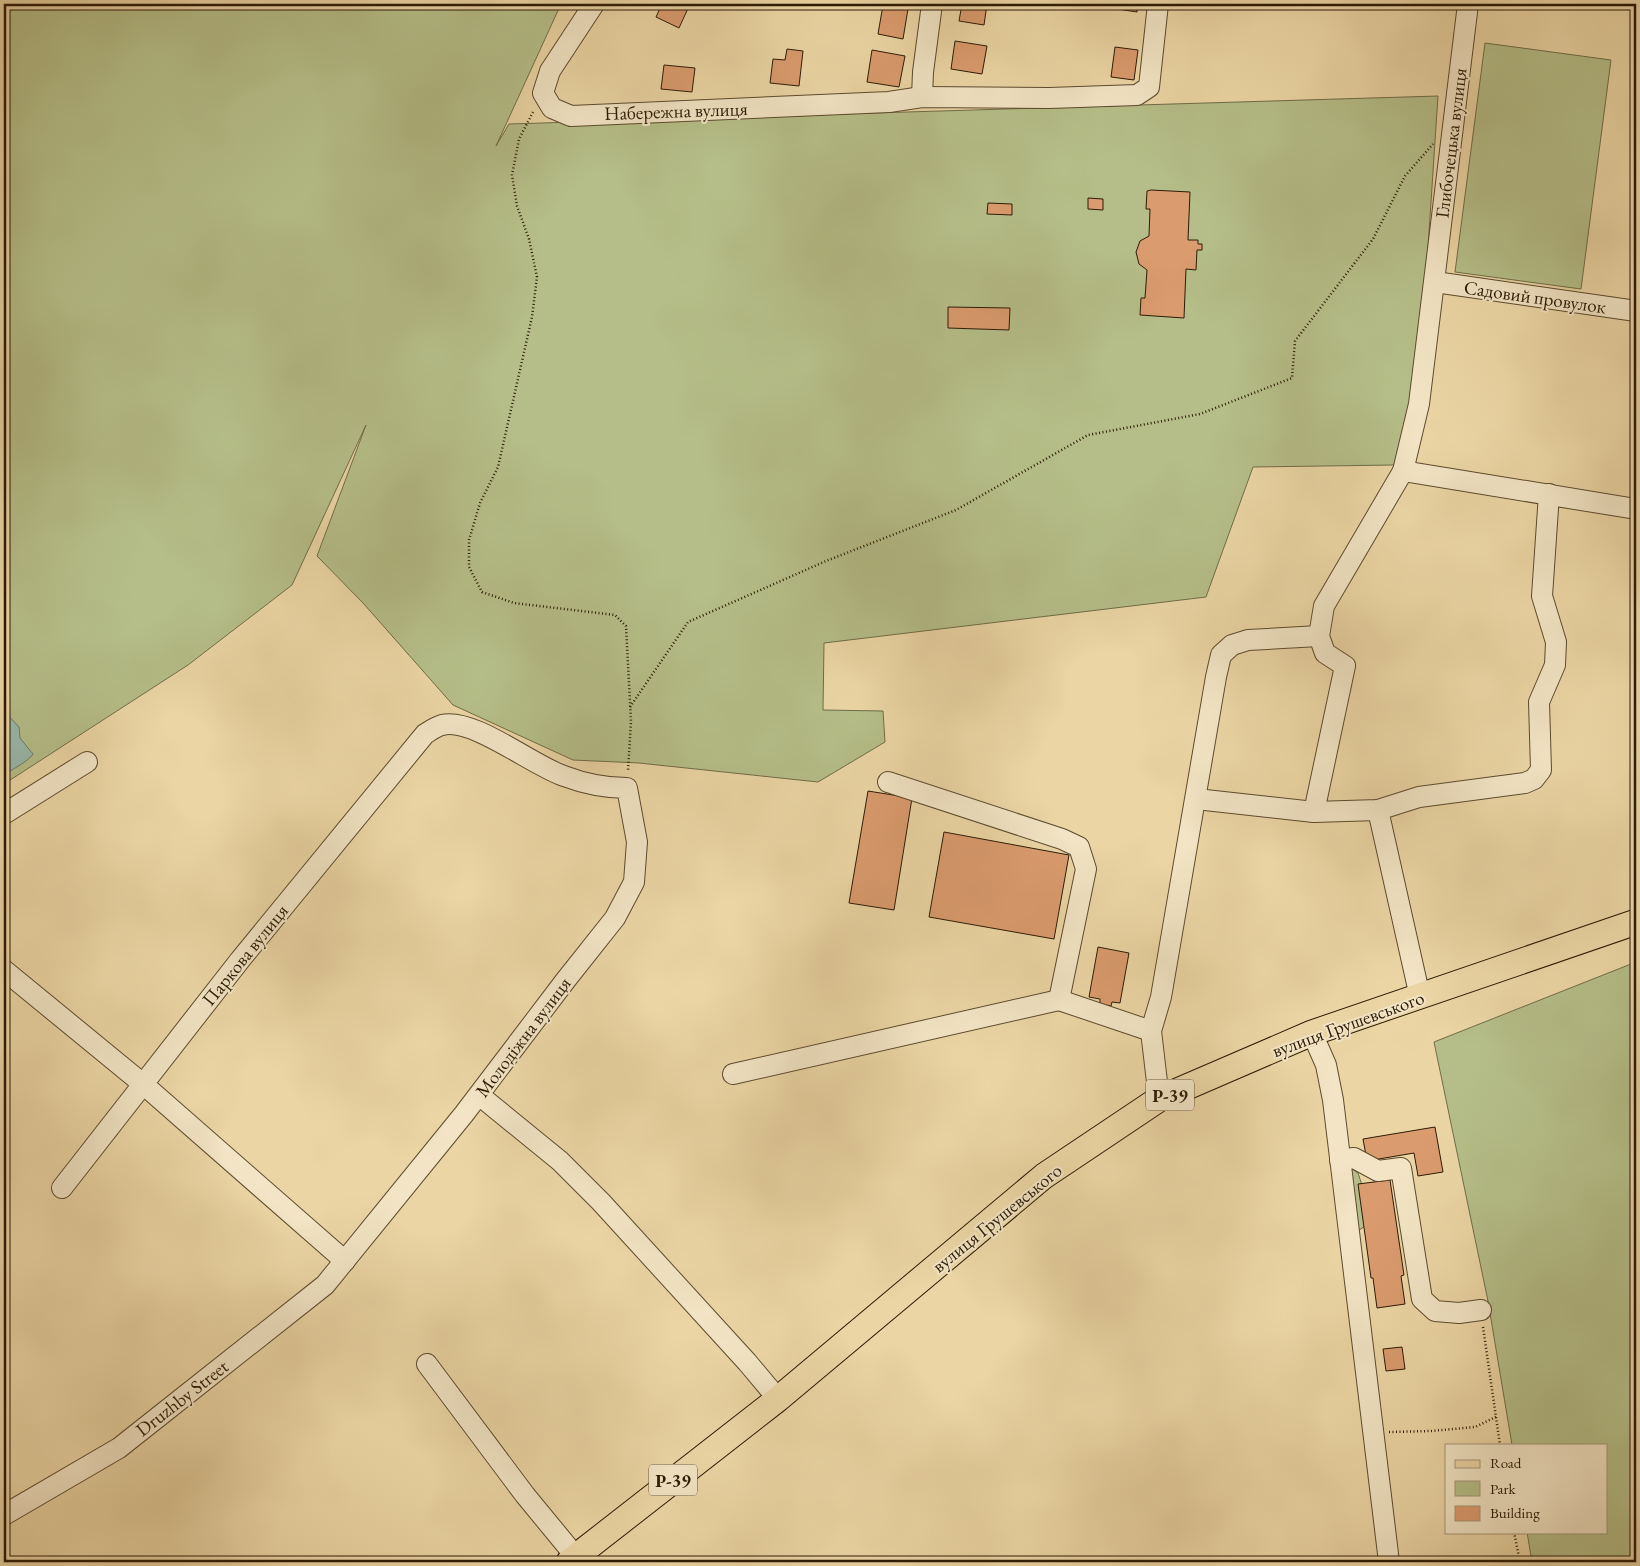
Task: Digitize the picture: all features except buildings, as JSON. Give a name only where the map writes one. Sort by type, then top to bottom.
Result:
[{"type":"main road","name":"вулиця Грушевського","points":[[778,1399],[1044,1176],[1159,1099],[1312,1034],[1636,922]]},
{"type":"main road","name":"Р-39","points":[[572,1559],[778,1399]]},
{"type":"street","points":[[543,93],[550,71],[594,4]]},
{"type":"street","points":[[922,97],[923,72],[932,4]]},
{"type":"street","name":"Набережна вулиця","points":[[543,93],[552,108],[571,116],[888,102],[922,97],[1049,98],[1137,95],[1149,87],[1158,4]]},
{"type":"street","name":"Глибочецька вулиця","points":[[1319,636],[1324,606],[1403,471],[1419,404],[1468,4]]},
{"type":"street","name":"Садовий провулок","points":[[1435,282],[1636,311]]},
{"type":"street","points":[[1403,471],[1636,509]]},
{"type":"street","points":[[1196,799],[1314,812],[1378,810],[1419,797],[1525,783],[1534,779],[1541,770],[1539,702],[1555,665],[1556,642],[1542,596],[1549,494]]},
{"type":"street","points":[[1159,1099],[1151,1032],[1160,997],[1216,677],[1222,655],[1232,645],[1248,640],[1319,636],[1325,653],[1345,666],[1314,812]]},
{"type":"street","name":"Паркова вулиця","points":[[62,1188],[265,929],[425,734],[443,725],[456,725],[468,728],[506,745],[562,776],[606,788],[627,788]]},
{"type":"street","points":[[4,814],[88,762]]},
{"type":"street","points":[[888,782],[1062,839],[1079,847],[1086,869],[1059,1000]]},
{"type":"street","name":"Молодіжна вулиця","points":[[345,1261],[479,1095],[615,918],[634,882],[637,842],[627,788]]},
{"type":"street","points":[[1378,810],[1420,997]]},
{"type":"street","points":[[4,970],[143,1084],[345,1261]]},
{"type":"street","points":[[733,1074],[1059,1000],[1151,1032]]},
{"type":"street","points":[[1312,1034],[1326,1065],[1333,1100],[1389,1562]]},
{"type":"street","points":[[479,1095],[560,1161],[601,1202],[778,1399]]},
{"type":"street","points":[[1340,1160],[1354,1158],[1378,1171],[1401,1168],[1422,1299],[1436,1311],[1459,1313],[1481,1310]]},
{"type":"street","name":"Druzhby Street","points":[[4,1515],[119,1448],[325,1286],[345,1261]]},
{"type":"street","points":[[428,1364],[572,1559]]},
{"type":"path","points":[[543,93],[519,138],[512,175],[517,206],[529,239],[537,276],[532,317],[498,467],[480,503],[469,540],[469,568],[482,592],[514,603],[615,615],[626,626],[630,707],[627,788]]},
{"type":"path","points":[[630,707],[688,622],[826,561],[956,510],[1088,435],[1200,414],[1292,378],[1295,341],[1373,239],[1405,176],[1454,120]]},
{"type":"path","points":[[1481,1310],[1500,1444]]},
{"type":"path","points":[[1373,1432],[1431,1431],[1475,1427],[1496,1417]]},
{"type":"path","points":[[1514,1534],[1520,1562]]},
{"type":"green space","points":[[4,4],[561,4],[496,146],[509,124],[1438,96],[1419,384],[1394,465],[1253,467],[1206,597],[824,643],[823,710],[883,711],[885,742],[818,782],[639,763],[573,760],[453,705],[363,603],[317,556],[366,425],[292,585],[188,665],[4,784]]},
{"type":"green space","points":[[1485,43],[1611,60],[1581,289],[1455,272]]},
{"type":"green space","points":[[1636,962],[1636,1562],[1532,1562],[1527,1534],[1608,1534],[1608,1444],[1512,1444],[1488,1301],[1434,1042]]},
{"type":"green space","points":[[1351,1168],[1358,1173],[1370,1209],[1368,1224],[1358,1231],[1342,1170]]},
{"type":"shaded area","points":[[4,711],[19,727],[20,738],[33,754],[24,763],[4,775]]}]
